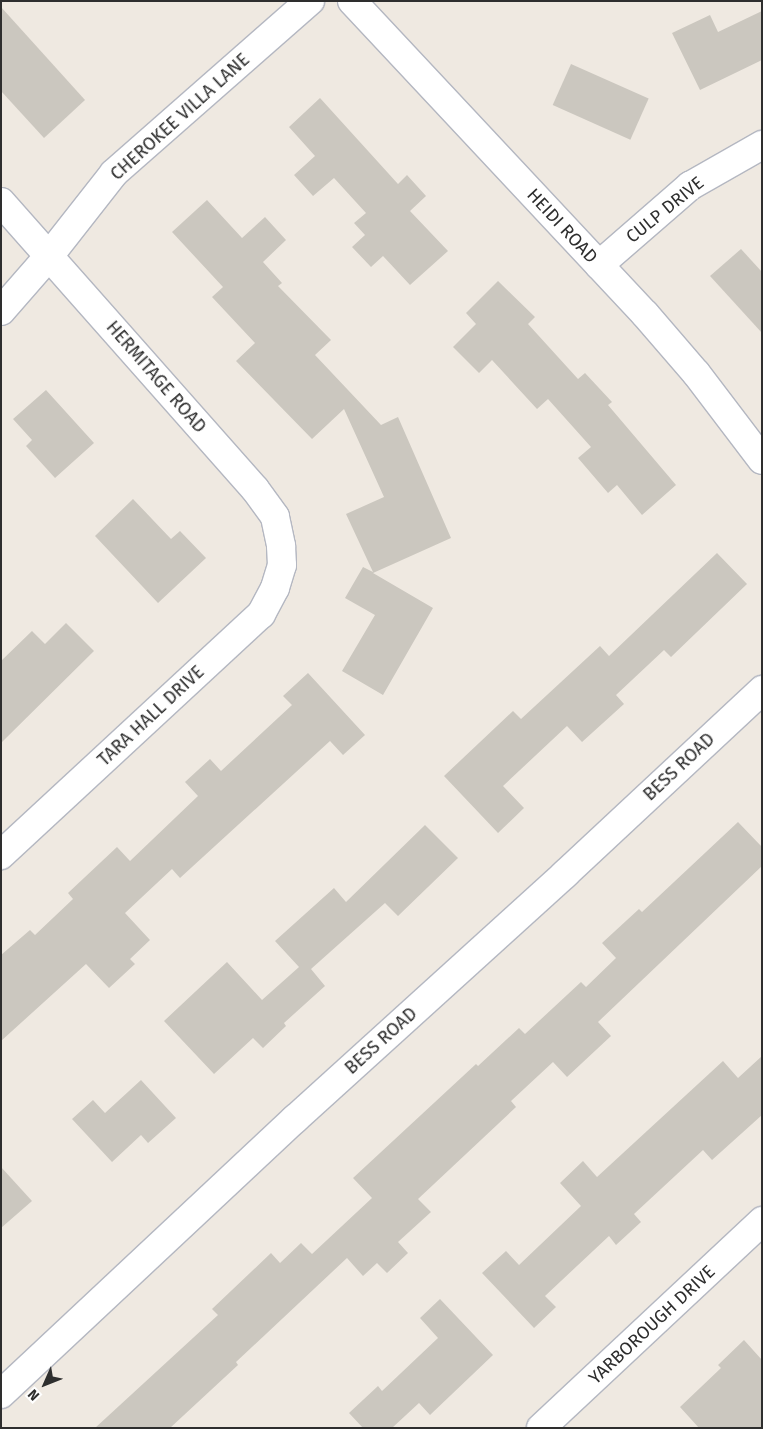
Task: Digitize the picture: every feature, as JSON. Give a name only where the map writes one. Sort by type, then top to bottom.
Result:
[{"type":"street","name":"CHEROKEE VILLA LANE","points":[[1,311],[49,256],[114,173],[310,1]]},
{"type":"street","name":"HEIDI ROAD","points":[[352,1],[696,373],[762,460]]},
{"type":"street","name":"CULP DRIVE","points":[[598,265],[690,186],[762,145]]},
{"type":"street","name":"HERMITAGE ROAD","points":[[1,202],[255,490],[274,517],[281,546],[282,565]]},
{"type":"street","name":"TARA HALL DRIVE","points":[[1,855],[261,614],[275,588],[282,565]]},
{"type":"street","name":"BESS ROAD","points":[[1,1394],[762,690]]},
{"type":"street","name":"YARBOROUGH DRIVE","points":[[541,1428],[762,1221]]},
{"type":"building","points":[[1,7],[85,100],[44,138],[1,91]]},
{"type":"building","points":[[762,11],[762,60],[700,90],[672,33],[710,15],[718,32]]},
{"type":"building","points":[[571,64],[649,99],[630,140],[553,105]]},
{"type":"building","points":[[320,98],[398,184],[407,175],[426,196],[410,211],[448,251],[410,285],[383,256],[371,267],[352,247],[365,235],[354,223],[366,213],[334,178],[313,196],[294,175],[315,156],[289,127]]},
{"type":"building","points":[[207,200],[242,238],[265,217],[286,240],[263,262],[282,283],[278,286],[331,340],[315,355],[381,425],[398,417],[451,538],[373,573],[433,608],[383,695],[342,671],[375,615],[345,598],[363,567],[373,572],[346,514],[384,497],[344,409],[312,439],[236,361],[255,343],[212,297],[223,287],[172,232]]},
{"type":"building","points":[[741,249],[762,272],[762,333],[710,276]]},
{"type":"building","points":[[498,281],[535,317],[528,324],[578,379],[585,373],[612,402],[608,405],[676,485],[642,515],[617,485],[608,493],[578,458],[591,447],[548,399],[537,409],[492,360],[479,373],[453,347],[476,324],[466,313]]},
{"type":"building","points":[[46,390],[94,443],[55,478],[26,446],[32,440],[13,419]]},
{"type":"building","points":[[133,499],[171,539],[180,531],[206,558],[158,603],[95,536]]},
{"type":"building","points":[[717,553],[747,584],[671,657],[664,650],[616,695],[624,704],[582,742],[567,726],[503,786],[524,808],[498,833],[444,776],[513,711],[521,719],[600,646],[609,656]]},
{"type":"building","points":[[66,623],[94,651],[1,743],[1,661],[32,631],[45,644]]},
{"type":"building","points":[[308,673],[365,735],[343,755],[330,741],[180,878],[172,869],[125,913],[150,940],[130,959],[135,964],[109,988],[86,964],[1,1041],[1,955],[30,930],[35,935],[73,899],[68,893],[117,847],[130,861],[198,796],[185,782],[210,759],[221,771],[292,705],[283,696]]},
{"type":"building","points":[[738,822],[762,847],[762,866],[598,1022],[611,1036],[567,1077],[553,1062],[511,1101],[516,1107],[418,1199],[431,1212],[398,1242],[408,1253],[387,1273],[377,1263],[363,1276],[347,1258],[236,1362],[238,1365],[170,1428],[95,1428],[218,1315],[212,1309],[271,1253],[280,1263],[301,1243],[312,1254],[372,1198],[353,1178],[476,1064],[478,1066],[519,1028],[525,1034],[581,982],[586,987],[616,958],[602,943],[639,909],[642,912]]},
{"type":"building","points":[[425,825],[458,858],[398,916],[385,903],[311,969],[325,986],[284,1023],[286,1026],[263,1048],[253,1038],[214,1074],[164,1021],[227,962],[262,1000],[299,967],[275,941],[334,888],[346,902]]},
{"type":"building","points":[[762,1056],[762,1115],[712,1160],[703,1150],[634,1214],[641,1222],[616,1245],[609,1236],[545,1296],[556,1307],[534,1328],[482,1273],[506,1251],[519,1265],[581,1206],[560,1183],[583,1161],[597,1177],[723,1061],[738,1078]]},
{"type":"building","points":[[141,1080],[176,1118],[148,1143],[141,1135],[112,1162],[72,1119],[93,1100],[105,1113]]},
{"type":"building","points":[[1,1167],[32,1201],[1,1228]]},
{"type":"building","points":[[440,1299],[493,1355],[430,1415],[419,1403],[392,1428],[363,1428],[349,1413],[378,1386],[382,1391],[438,1338],[420,1318]]},
{"type":"building","points":[[744,1340],[762,1360],[762,1428],[699,1428],[680,1407],[721,1368],[718,1365]]}]
